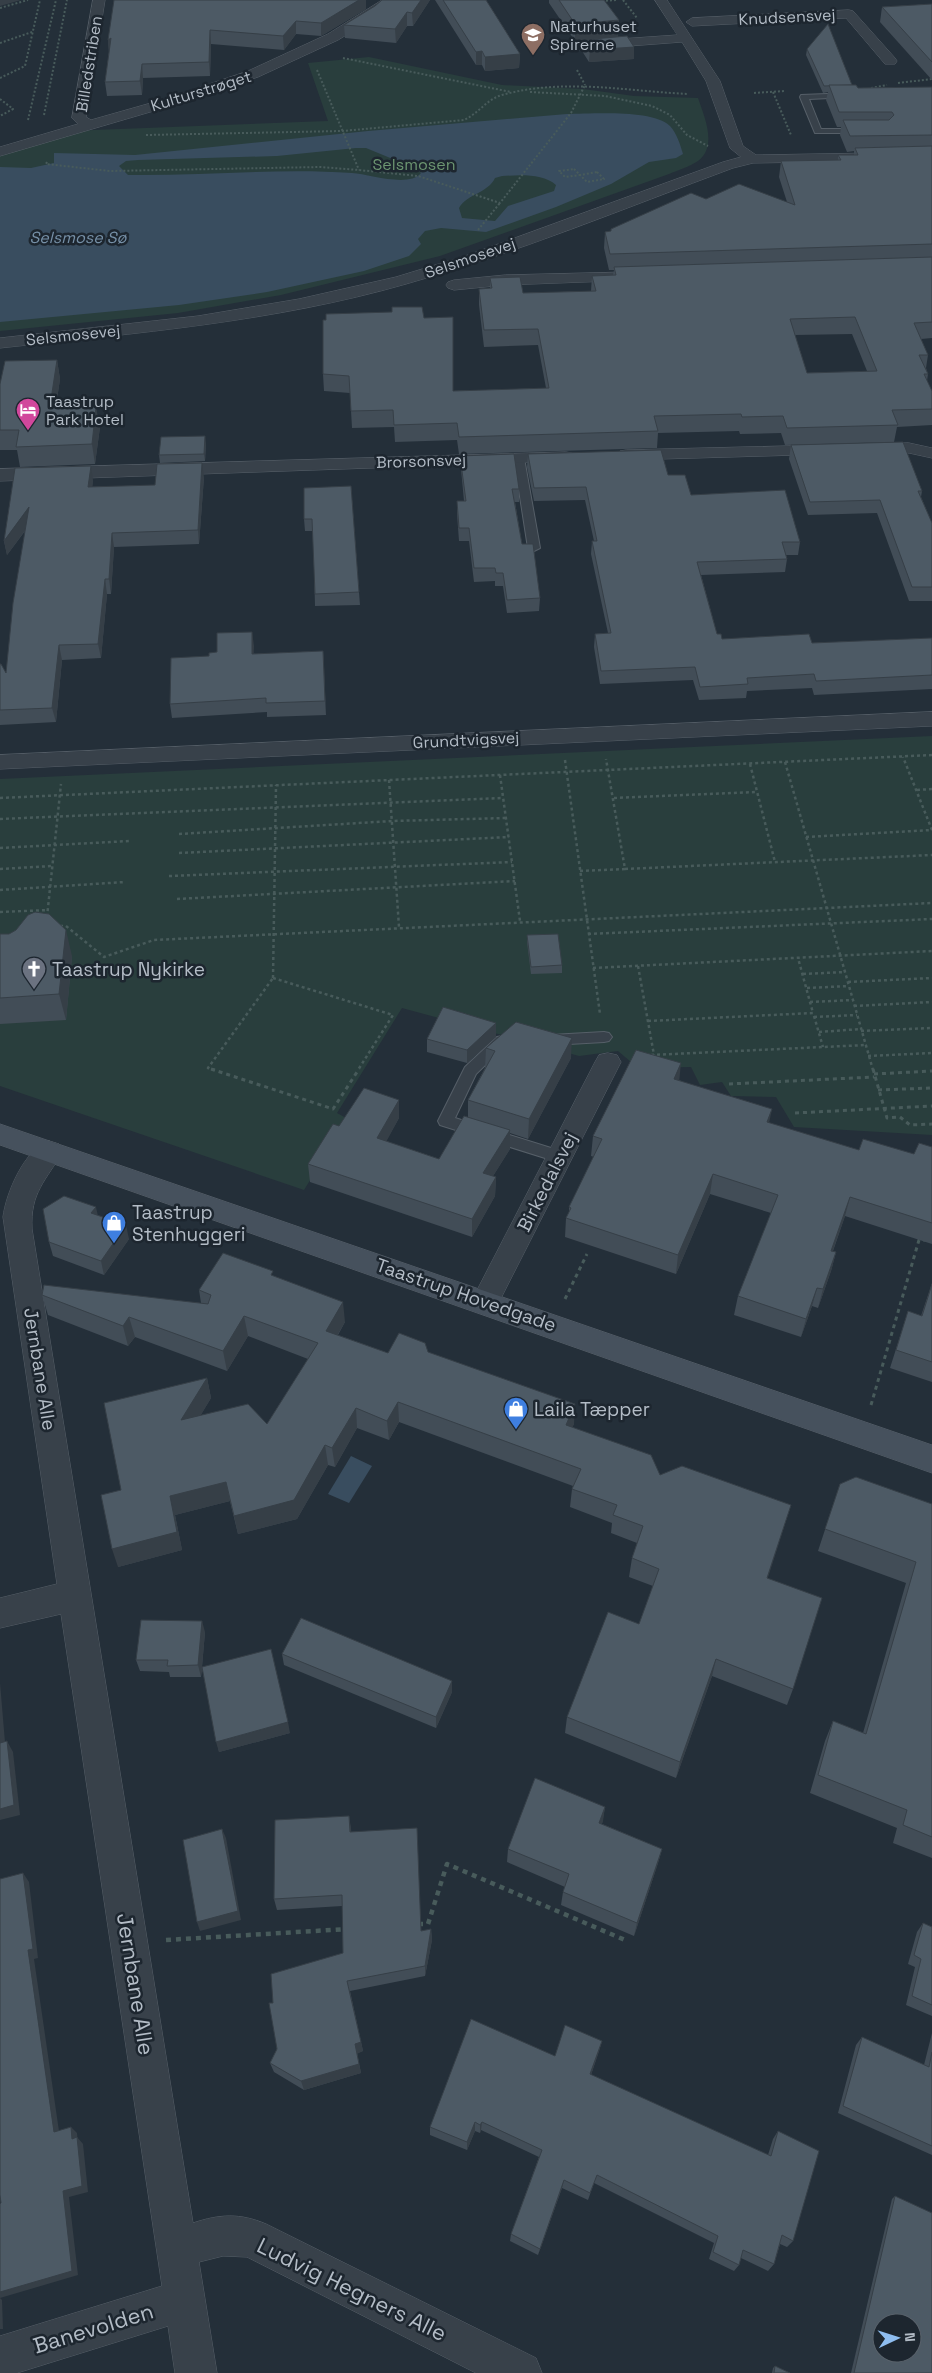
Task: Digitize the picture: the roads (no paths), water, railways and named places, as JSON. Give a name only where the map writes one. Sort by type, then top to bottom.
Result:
[{"type":"street","name":"Billedstriben","points":[[88,125],[79,118],[100,0]]},
{"type":"street","points":[[661,0],[713,81],[737,148],[755,154]]},
{"type":"street","points":[[676,0],[703,39]]},
{"type":"street","name":"Kulturstrøget","points":[[0,152],[50,135],[256,74],[309,51],[357,24],[386,3]]},
{"type":"street","points":[[364,4],[386,3]]},
{"type":"street","name":"Knudsensvej","points":[[692,22],[849,14],[890,62]]},
{"type":"street","points":[[576,46],[687,38]]},
{"type":"street","name":"Selsmosevej","points":[[0,343],[198,321],[299,304],[400,281],[474,258],[755,154],[794,158],[932,156]]},
{"type":"street","points":[[454,285],[505,280],[643,276]]},
{"type":"street","points":[[611,456],[909,448],[932,453]]},
{"type":"street","name":"Brorsonsvej","points":[[0,475],[579,456]]},
{"type":"street","name":"Grundtvigsvej","points":[[0,762],[932,719]]},
{"type":"street","name":"Birkedalsvej","points":[[485,1302],[561,1157],[606,1049]]},
{"type":"street","name":"Taastrup Hovedgade","points":[[0,1134],[553,1325],[932,1459]]},
{"type":"street","name":"Jernbane Alle","points":[[50,1150],[20,1196],[17,1217],[196,2373]]},
{"type":"street","points":[[0,1613],[76,1595]]},
{"type":"street","name":"Ludvig Hegners Alle","points":[[178,2248],[222,2234],[237,2234],[252,2238],[521,2373]]},
{"type":"street","name":"Banevolden","points":[[0,2357],[185,2300]]},
{"type":"lane","points":[[863,95],[804,97],[818,131],[876,131]]},
{"type":"lane","points":[[520,458],[534,548]]},
{"type":"lane","points":[[513,1034],[470,1070],[446,1121],[561,1157]]},
{"type":"lane","points":[[537,1041],[606,1049]]},
{"type":"water","name":"Selsmose Sø","points":[[606,113],[636,115],[650,117],[670,126],[683,154],[676,158],[649,162],[611,184],[556,207],[486,232],[441,228],[425,231],[418,239],[421,244],[409,256],[364,271],[267,292],[179,305],[0,322],[0,167],[31,168],[54,163],[54,153],[135,155],[368,131],[567,114]],"holes":[[[366,148],[417,169],[421,173],[415,177],[398,180],[352,173],[324,172],[128,175],[119,166],[126,161],[138,160],[277,156]],[[523,175],[538,177],[551,181],[556,185],[554,191],[508,206],[495,221],[462,218],[459,208],[463,203],[488,187],[495,178]]]},
{"type":"water","points":[[351,1456],[372,1466],[349,1503],[328,1494]]},
{"type":"place","name":"Naturhuset Spirerne","points":[[533,56]]},
{"type":"place","name":"Taastrup Park Hotel","points":[[28,431]]},
{"type":"place","name":"Taastrup Nykirke","points":[[34,990]]},
{"type":"place","name":"Taastrup Stenhuggeri","points":[[114,1244]]},
{"type":"place","name":"Laila Tæpper","points":[[516,1430]]},
{"type":"park label","name":"Selsmosen","points":[[414,164]]}]
